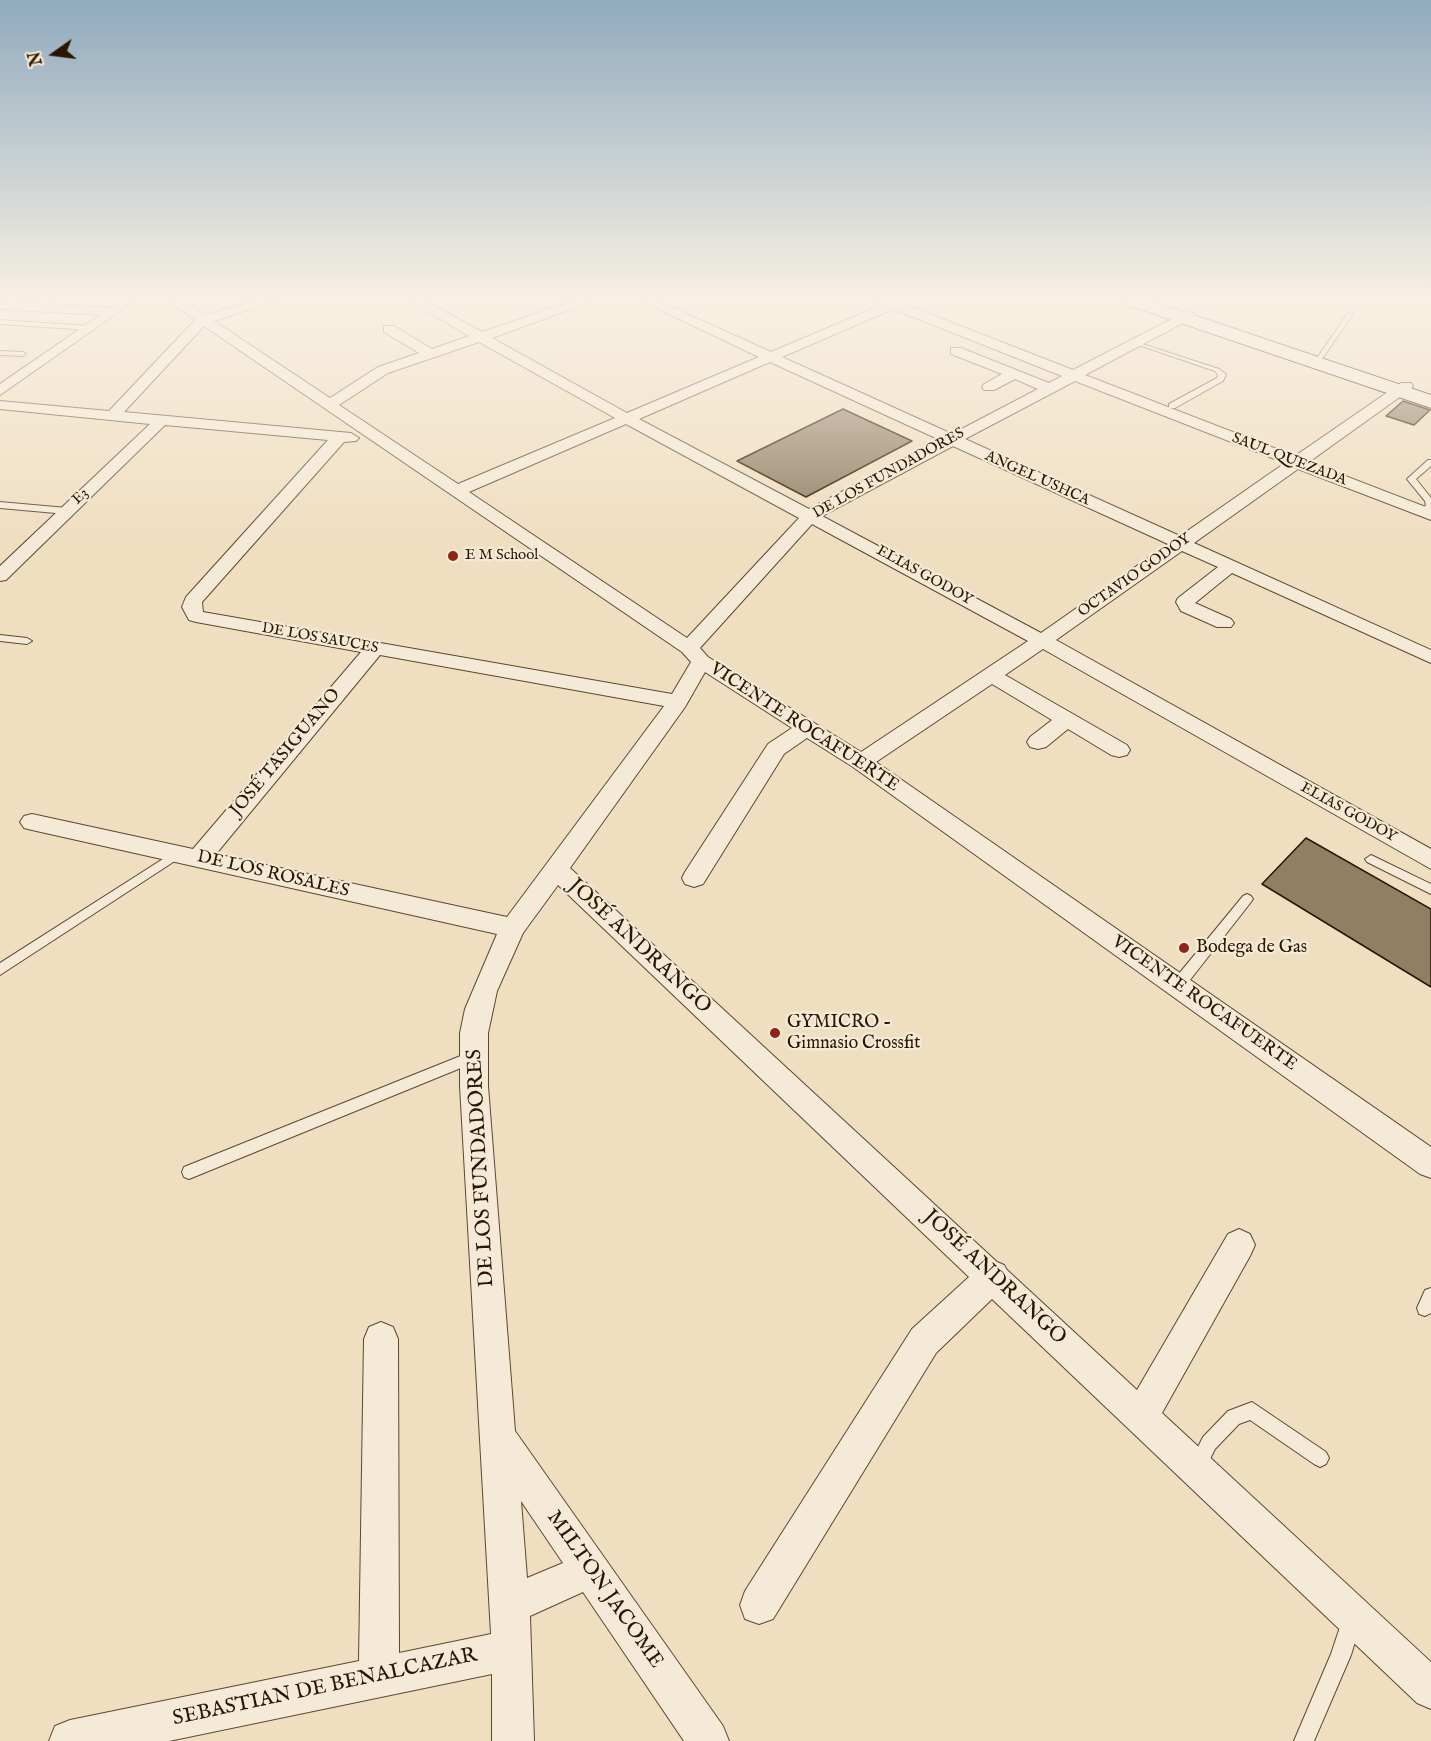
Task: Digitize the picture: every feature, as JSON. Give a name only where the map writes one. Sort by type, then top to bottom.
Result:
[{"type":"main road","points":[[1376,380],[1431,395]]},
{"type":"main road","points":[[1379,380],[1431,402]]},
{"type":"street","points":[[0,391],[15,380]]},
{"type":"street","points":[[113,415],[146,380]]},
{"type":"street","name":"VICENTE ROCAFUERTE","points":[[292,380],[695,654],[861,762],[1431,1164]]},
{"type":"street","points":[[329,405],[364,380]]},
{"type":"street","name":"ELIAS GODOY","points":[[557,380],[1042,641],[1431,860]]},
{"type":"street","points":[[457,491],[716,380]]},
{"type":"street","name":"ANGEL USHCA","points":[[821,380],[1431,657]]},
{"type":"street","points":[[988,387],[1002,380]]},
{"type":"street","points":[[1030,380],[1049,388]]},
{"type":"street","name":"DE LOS FUNDADORES","points":[[513,1741],[510,1605],[473,1057],[476,1021],[484,991],[513,928],[678,702],[695,654],[811,515],[1063,380]]},
{"type":"street","name":"SAUL QUEZADA","points":[[1082,380],[1427,513]]},
{"type":"street","name":"OCTAVIO GODOY","points":[[861,762],[1042,641],[1402,389]]},
{"type":"street","points":[[0,405],[339,438],[374,438]]},
{"type":"street","name":"E3","points":[[0,576],[162,420]]},
{"type":"street","name":"DE LOS SAUCES","points":[[339,438],[190,607],[196,616],[678,702]]},
{"type":"street","points":[[1224,623],[1188,607],[1185,602],[1230,566]]},
{"type":"street","name":"JOSÉ TASIGUANO","points":[[188,856],[374,649]]},
{"type":"street","points":[[992,675],[1119,750]]},
{"type":"street","points":[[1038,742],[1068,719]]},
{"type":"street","points":[[693,878],[776,749],[807,728]]},
{"type":"street","name":"DE LOS ROSALES","points":[[32,822],[513,928]]},
{"type":"street","name":"JOSÉ ANDRANGO","points":[[556,869],[993,1276],[1431,1689]]},
{"type":"street","points":[[1141,1416],[1239,1245]]},
{"type":"street","points":[[759,1605],[924,1341],[993,1276]]},
{"type":"street","points":[[379,1677],[381,1339]]},
{"type":"street","name":"MILTON JACOME","points":[[500,1438],[708,1741]]},
{"type":"street","points":[[510,1605],[590,1570]]},
{"type":"street","name":"SEBASTIAN DE BENALCAZAR","points":[[70,1741],[510,1650]]},
{"type":"lane","points":[[1172,406],[1218,380]]},
{"type":"lane","points":[[1427,513],[1429,501],[1411,479],[1431,462]]},
{"type":"lane","points":[[0,505],[67,511]]},
{"type":"lane","points":[[0,638],[27,641]]},
{"type":"lane","points":[[0,970],[188,856]]},
{"type":"lane","points":[[1371,859],[1431,889]]},
{"type":"lane","points":[[1178,985],[1247,899]]},
{"type":"lane","points":[[189,1172],[473,1057]]},
{"type":"lane","points":[[1196,1468],[1209,1443],[1234,1417],[1252,1411],[1320,1458]]},
{"type":"lane","points":[[1304,1741],[1341,1655],[1352,1616]]},
{"type":"building","points":[[1403,401],[1430,410],[1414,425],[1386,416]]},
{"type":"building","points":[[843,409],[912,441],[806,497],[737,461]]},
{"type":"building","points":[[1306,838],[1431,909],[1431,987],[1262,884]]},
{"type":"place","name":"E M School","points":[[453,556]]},
{"type":"place","name":"Bodega de Gas","points":[[1184,948]]},
{"type":"place","name":"GYMICRO - Gimnasio Crossfit","points":[[775,1033]]}]
